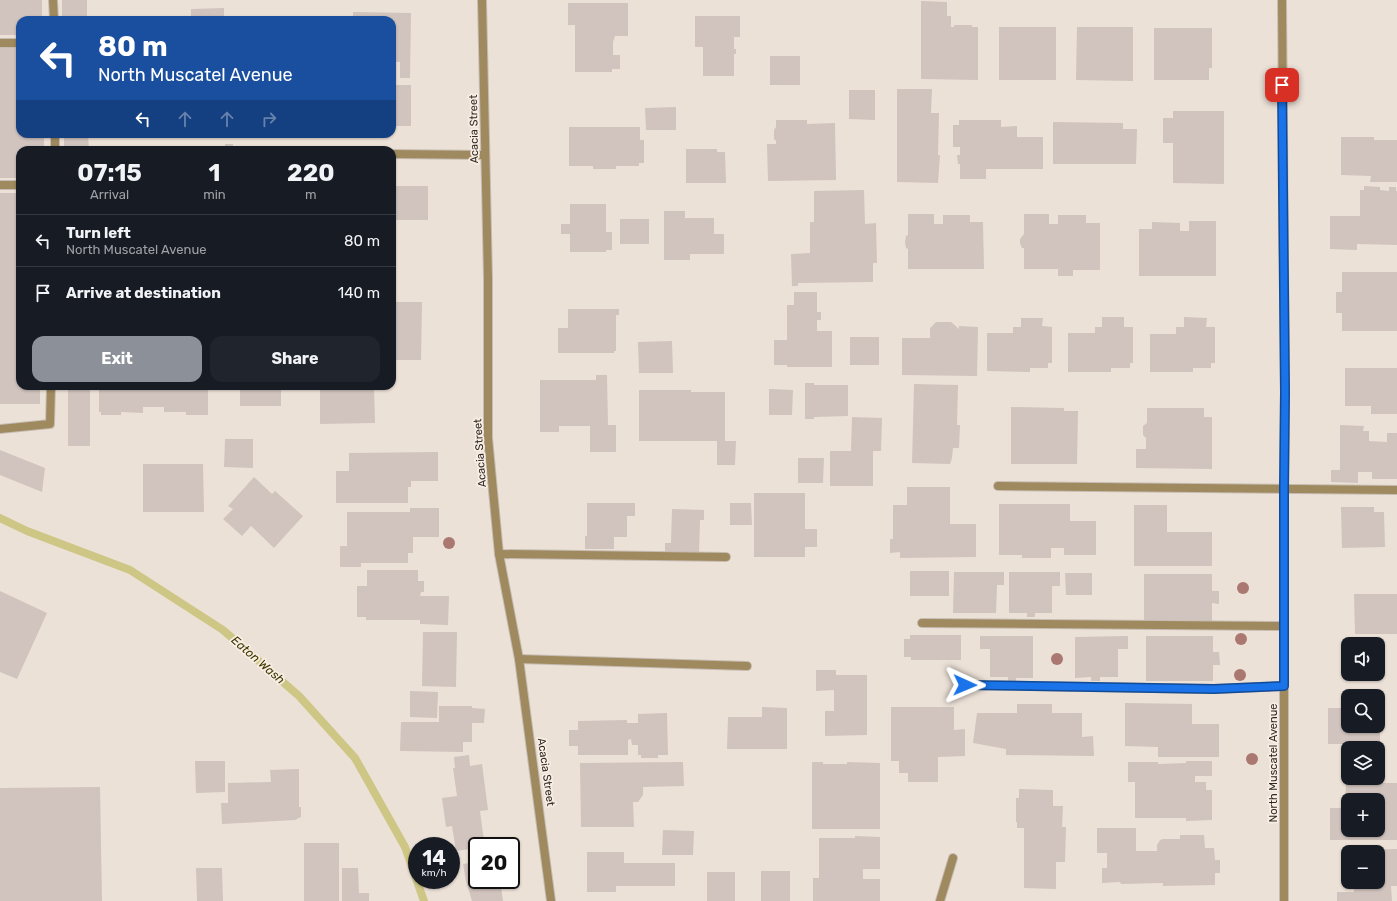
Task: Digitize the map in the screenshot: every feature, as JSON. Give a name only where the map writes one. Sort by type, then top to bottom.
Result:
[{"type":"street","points":[[54,0],[54,16]]},
{"type":"street","name":"Acacia Street","points":[[482,0],[488,438],[499,554],[519,659],[551,901]]},
{"type":"street","name":"North Muscatel Avenue","points":[[1282,0],[1285,392],[1284,901]]},
{"type":"street","points":[[0,43],[16,43]]},
{"type":"street","points":[[396,154],[485,155]]},
{"type":"street","points":[[0,185],[16,185]]},
{"type":"street","points":[[0,429],[50,424],[51,390]]},
{"type":"street","points":[[998,486],[1397,490]]},
{"type":"street","points":[[499,554],[726,557]]},
{"type":"street","points":[[922,623],[1284,626]]},
{"type":"street","points":[[519,659],[747,666]]},
{"type":"street","points":[[965,685],[1214,689],[1284,686]]},
{"type":"street","points":[[940,901],[953,858]]},
{"type":"building","points":[[0,0],[42,0],[42,16],[16,16],[16,35],[0,35]]},
{"type":"building","points":[[62,0],[87,0],[87,16],[62,16]]},
{"type":"building","points":[[921,1],[947,2],[947,16],[951,16],[951,27],[954,27],[954,25],[972,25],[972,27],[978,27],[978,80],[921,79]]},
{"type":"building","points":[[568,3],[628,3],[628,36],[615,36],[613,42],[613,55],[620,55],[620,69],[612,69],[612,72],[575,72],[575,25],[568,25]]},
{"type":"building","points":[[224,8],[224,16],[191,16],[191,9]]},
{"type":"building","points":[[353,12],[411,13],[410,78],[400,78],[400,62],[396,62],[396,16],[353,16]]},
{"type":"building","points":[[695,16],[740,16],[740,37],[734,37],[734,49],[736,49],[736,54],[734,54],[734,76],[703,76],[703,47],[695,47]]},
{"type":"building","points":[[999,27],[1056,27],[1056,80],[999,80]]},
{"type":"building","points":[[1077,27],[1133,27],[1133,81],[1076,80]]},
{"type":"building","points":[[1154,28],[1212,28],[1212,68],[1209,68],[1209,80],[1154,80]]},
{"type":"building","points":[[0,47],[16,47],[16,138],[44,138],[44,146],[16,146],[16,178],[0,178]]},
{"type":"building","points":[[770,56],[800,56],[800,85],[770,85]]},
{"type":"building","points":[[396,85],[411,85],[411,126],[396,126]]},
{"type":"building","points":[[897,89],[932,89],[931,113],[939,113],[938,155],[940,155],[938,183],[897,182]]},
{"type":"building","points":[[849,90],[875,90],[875,120],[849,119]]},
{"type":"building","points":[[676,107],[676,130],[646,130],[645,108]]},
{"type":"building","points":[[1173,111],[1224,111],[1224,184],[1173,183],[1173,143],[1163,143],[1163,118],[1173,118]]},
{"type":"building","points":[[776,120],[807,120],[807,124],[835,123],[836,180],[768,181],[767,144],[776,144],[774,139],[774,130],[776,127]]},
{"type":"building","points":[[959,120],[1001,120],[1001,127],[1017,126],[1017,137],[1043,137],[1043,169],[986,169],[986,179],[960,179],[960,164],[958,164],[957,155],[960,155],[960,147],[953,147],[953,125],[959,125]]},
{"type":"building","points":[[1053,122],[1123,123],[1123,129],[1137,129],[1136,164],[1053,164]]},
{"type":"building","points":[[569,127],[640,127],[640,140],[644,140],[644,163],[639,163],[639,166],[616,166],[616,169],[593,169],[593,166],[569,166]]},
{"type":"building","points":[[1341,137],[1374,137],[1374,140],[1397,140],[1397,182],[1370,182],[1371,176],[1341,175]]},
{"type":"building","points":[[64,138],[88,138],[89,146],[64,146]]},
{"type":"building","points":[[225,144],[233,144],[233,146],[225,146]]},
{"type":"building","points":[[686,149],[717,149],[717,152],[725,152],[726,183],[686,183]]},
{"type":"building","points":[[396,186],[428,186],[428,220],[396,220]]},
{"type":"building","points":[[1364,186],[1380,187],[1380,190],[1389,191],[1389,187],[1396,187],[1397,245],[1357,244],[1357,250],[1330,249],[1330,216],[1360,216],[1360,190],[1364,190]]},
{"type":"building","points":[[864,190],[865,224],[876,223],[877,263],[873,263],[873,282],[798,283],[798,286],[792,286],[791,254],[810,253],[810,222],[814,222],[814,191]]},
{"type":"building","points":[[0,193],[16,193],[16,390],[40,390],[40,404],[0,404]]},
{"type":"building","points":[[570,204],[606,204],[606,232],[612,232],[612,250],[606,250],[606,252],[570,252],[570,234],[561,234],[561,224],[570,224]]},
{"type":"building","points":[[664,211],[685,211],[685,218],[714,218],[714,234],[724,234],[724,254],[690,254],[690,260],[664,260]]},
{"type":"building","points":[[908,214],[934,214],[934,224],[943,224],[943,215],[970,215],[970,222],[983,222],[984,269],[908,269],[908,249],[906,248],[905,242],[906,236],[908,235]]},
{"type":"building","points":[[1024,214],[1049,214],[1049,224],[1058,224],[1058,215],[1086,215],[1086,223],[1100,223],[1100,270],[1073,270],[1073,276],[1058,276],[1058,269],[1024,269],[1024,248],[1022,248],[1020,239],[1024,234]]},
{"type":"building","points":[[620,219],[649,219],[649,244],[620,244]]},
{"type":"building","points":[[1189,221],[1216,221],[1216,276],[1139,276],[1139,229],[1152,229],[1152,222],[1180,223],[1180,231],[1189,231]]},
{"type":"building","points":[[1342,272],[1397,272],[1397,331],[1342,331],[1342,313],[1336,313],[1336,292],[1342,292]]},
{"type":"building","points":[[794,292],[817,292],[817,312],[821,312],[821,320],[817,320],[817,331],[832,331],[832,367],[787,367],[787,365],[774,365],[774,340],[787,340],[787,305],[794,305]]},
{"type":"building","points":[[396,302],[422,302],[421,360],[396,360]]},
{"type":"building","points":[[568,309],[619,309],[619,315],[616,315],[616,351],[614,351],[614,353],[558,353],[558,328],[568,328]]},
{"type":"building","points":[[1102,317],[1124,317],[1124,327],[1133,327],[1133,363],[1130,363],[1130,368],[1111,368],[1111,372],[1068,372],[1068,333],[1095,333],[1095,327],[1102,327]]},
{"type":"building","points":[[1184,317],[1207,318],[1206,327],[1215,327],[1215,363],[1211,363],[1211,368],[1193,368],[1193,372],[1150,372],[1150,334],[1176,334],[1176,327],[1184,327]]},
{"type":"building","points":[[1021,318],[1043,318],[1042,326],[1052,327],[1052,363],[1048,363],[1048,368],[1030,368],[1030,372],[987,371],[987,333],[1013,333],[1013,327],[1021,327]]},
{"type":"building","points":[[936,322],[951,322],[959,329],[959,326],[978,327],[977,376],[902,375],[902,338],[930,338],[930,328]]},
{"type":"building","points":[[850,337],[879,337],[879,365],[850,365]]},
{"type":"building","points":[[672,341],[673,373],[639,373],[638,342]]},
{"type":"building","points":[[1345,368],[1397,368],[1397,414],[1371,414],[1371,406],[1345,406]]},
{"type":"building","points":[[596,375],[607,375],[608,425],[616,425],[616,452],[590,452],[590,426],[559,426],[559,432],[540,432],[540,380],[596,380]]},
{"type":"building","points":[[805,383],[814,383],[814,385],[848,385],[848,416],[814,417],[814,419],[805,419]]},
{"type":"building","points":[[914,384],[958,385],[957,425],[960,425],[959,448],[953,448],[950,464],[912,463]]},
{"type":"building","points":[[769,389],[793,390],[792,415],[769,415]]},
{"type":"building","points":[[68,390],[90,390],[90,446],[68,446]]},
{"type":"building","points":[[99,390],[208,390],[208,415],[186,415],[186,412],[164,412],[164,407],[143,407],[143,413],[121,412],[121,415],[101,415],[101,412],[99,412]]},
{"type":"building","points":[[240,390],[281,390],[281,406],[240,406]]},
{"type":"building","points":[[320,390],[374,390],[375,423],[320,424]]},
{"type":"building","points":[[639,390],[691,390],[691,392],[725,392],[725,441],[736,441],[735,465],[717,465],[717,441],[639,441]]},
{"type":"building","points":[[1011,407],[1064,408],[1064,411],[1078,411],[1077,464],[1011,464]]},
{"type":"building","points":[[1147,408],[1204,408],[1204,417],[1212,417],[1212,469],[1136,468],[1136,449],[1146,449],[1146,438],[1143,435],[1143,426],[1147,423]]},
{"type":"building","points":[[852,417],[882,418],[881,451],[873,451],[873,486],[830,486],[830,451],[851,451]]},
{"type":"building","points":[[1340,425],[1364,426],[1363,431],[1369,431],[1369,441],[1387,442],[1387,433],[1397,433],[1397,479],[1372,479],[1372,472],[1358,472],[1358,483],[1331,482],[1331,470],[1340,470]]},
{"type":"building","points":[[225,439],[253,439],[253,468],[224,467]]},
{"type":"building","points":[[0,450],[45,468],[42,492],[0,475]]},
{"type":"building","points":[[438,452],[438,481],[411,481],[411,487],[408,487],[408,503],[336,503],[336,471],[349,471],[349,453]]},
{"type":"building","points":[[798,458],[824,458],[823,483],[798,483]]},
{"type":"building","points":[[143,464],[203,464],[204,512],[143,512]]},
{"type":"building","points":[[254,477],[272,494],[275,491],[303,516],[274,548],[251,526],[242,536],[223,519],[233,509],[228,506]]},
{"type":"building","points":[[907,487],[950,487],[950,524],[976,524],[976,557],[900,558],[900,552],[890,553],[890,539],[893,539],[893,505],[907,505]]},
{"type":"building","points":[[754,493],[805,493],[805,529],[817,529],[817,547],[805,547],[805,557],[754,557]]},
{"type":"building","points":[[587,503],[635,503],[635,516],[627,516],[627,537],[614,537],[614,549],[585,549],[585,536],[587,536]]},
{"type":"building","points":[[730,503],[751,503],[752,525],[730,525]]},
{"type":"building","points":[[999,504],[1070,504],[1070,521],[1096,521],[1096,555],[1064,555],[1064,548],[1051,548],[1051,558],[1022,558],[1022,555],[999,555]]},
{"type":"building","points":[[1134,505],[1167,505],[1167,532],[1212,532],[1212,566],[1134,566]]},
{"type":"building","points":[[1341,507],[1374,507],[1374,512],[1384,512],[1385,547],[1342,548]]},
{"type":"building","points":[[410,508],[439,508],[439,537],[413,537],[413,553],[408,553],[408,563],[361,563],[361,567],[340,567],[340,546],[347,546],[347,512],[410,512]]},
{"type":"building","points":[[672,509],[704,510],[704,520],[700,520],[699,555],[665,553],[665,543],[671,543]]},
{"type":"building","points":[[367,570],[418,570],[418,581],[424,581],[424,592],[421,592],[420,596],[449,596],[448,625],[420,624],[420,620],[366,620],[366,617],[357,617],[357,586],[367,586]]},
{"type":"building","points":[[910,571],[949,571],[949,596],[910,596]]},
{"type":"building","points":[[954,572],[1004,572],[1004,585],[997,585],[996,613],[953,613]]},
{"type":"building","points":[[1009,572],[1060,572],[1060,586],[1052,586],[1052,613],[1035,613],[1035,617],[1027,617],[1027,613],[1009,613]]},
{"type":"building","points":[[1065,573],[1092,573],[1092,595],[1066,595]]},
{"type":"building","points":[[1144,574],[1212,574],[1212,591],[1219,591],[1219,604],[1212,603],[1212,621],[1144,620]]},
{"type":"building","points":[[0,591],[47,613],[17,679],[0,672]]},
{"type":"building","points":[[1354,594],[1397,594],[1397,634],[1355,634]]},
{"type":"building","points":[[423,632],[457,632],[456,687],[422,686]]},
{"type":"building","points":[[910,635],[961,635],[961,660],[911,660],[911,657],[904,657],[904,639],[910,639]]},
{"type":"building","points":[[980,636],[1033,636],[1033,678],[1016,678],[1016,681],[1008,681],[1008,677],[990,677],[990,649],[980,649]]},
{"type":"building","points":[[1128,636],[1128,649],[1118,649],[1118,677],[1100,677],[1100,681],[1091,681],[1091,677],[1075,678],[1075,637]]},
{"type":"building","points":[[1146,636],[1213,636],[1213,652],[1219,652],[1220,665],[1213,665],[1213,681],[1146,681]]},
{"type":"building","points":[[816,670],[836,670],[836,675],[867,675],[867,735],[825,736],[825,711],[834,711],[834,690],[816,691]]},
{"type":"building","points":[[410,691],[438,692],[437,718],[410,717]]},
{"type":"building","points":[[1125,703],[1192,704],[1192,724],[1219,724],[1219,757],[1158,757],[1158,747],[1125,746]]},
{"type":"building","points":[[1017,704],[1052,704],[1052,713],[1082,713],[1082,737],[1093,736],[1094,756],[1006,755],[1006,749],[973,743],[977,713],[1017,713]]},
{"type":"building","points":[[439,706],[472,706],[472,708],[485,709],[484,723],[472,723],[472,742],[463,742],[463,752],[400,751],[401,722],[439,722]]},
{"type":"building","points":[[762,707],[787,708],[787,749],[727,749],[728,717],[762,717]]},
{"type":"building","points":[[891,707],[954,707],[954,730],[965,729],[965,756],[938,757],[938,782],[908,782],[908,773],[899,773],[899,761],[891,761]]},
{"type":"building","points":[[1328,708],[1341,708],[1341,733],[1380,733],[1380,741],[1341,741],[1341,744],[1328,744]]},
{"type":"building","points":[[667,713],[668,755],[658,755],[658,758],[641,758],[641,755],[638,755],[638,745],[632,745],[631,739],[628,740],[628,755],[578,755],[578,746],[569,746],[569,730],[578,730],[578,721],[627,720],[627,723],[638,723],[638,714]]},
{"type":"building","points":[[469,755],[470,766],[482,764],[488,810],[480,811],[483,837],[468,837],[468,849],[460,850],[460,837],[454,837],[452,826],[446,827],[442,798],[457,796],[453,768],[455,768],[454,757]]},
{"type":"building","points":[[195,761],[225,761],[225,792],[196,793]]},
{"type":"building","points":[[1186,761],[1212,761],[1212,776],[1195,776],[1195,782],[1206,782],[1206,790],[1212,790],[1212,820],[1186,821],[1186,818],[1135,818],[1135,782],[1128,782],[1128,762],[1158,762],[1158,764],[1186,763]]},
{"type":"building","points":[[683,762],[684,786],[643,787],[643,795],[638,802],[633,802],[634,827],[581,827],[580,763]]},
{"type":"building","points":[[812,762],[823,762],[823,764],[847,764],[847,762],[880,763],[880,829],[812,829]]},
{"type":"building","points":[[299,769],[299,807],[301,807],[301,817],[295,820],[222,824],[221,803],[228,803],[228,783],[271,782],[270,770]]},
{"type":"building","points":[[1385,783],[1397,783],[1397,840],[1330,840],[1330,808],[1341,808],[1341,837],[1385,837],[1385,793],[1346,793],[1346,785],[1385,785]]},
{"type":"building","points":[[100,787],[102,901],[0,901],[0,788]]},
{"type":"building","points":[[1019,789],[1053,790],[1053,806],[1063,806],[1062,827],[1066,827],[1065,862],[1056,862],[1056,889],[1024,888],[1024,828],[1017,828],[1016,822],[1016,798],[1019,798]]},
{"type":"building","points":[[1097,828],[1136,828],[1136,851],[1157,851],[1157,845],[1160,840],[1180,839],[1180,835],[1204,835],[1205,848],[1214,848],[1215,860],[1220,860],[1220,873],[1215,873],[1215,885],[1163,886],[1163,883],[1102,883],[1102,868],[1107,868],[1107,853],[1097,853]]},
{"type":"building","points":[[663,830],[694,831],[693,855],[662,855]]},
{"type":"building","points":[[855,836],[880,837],[880,869],[863,869],[863,879],[880,879],[880,901],[813,901],[813,878],[819,878],[819,838],[855,838]]},
{"type":"building","points":[[304,843],[339,843],[339,901],[304,901]]},
{"type":"building","points":[[1385,849],[1397,849],[1397,886],[1391,886],[1392,901],[1337,901],[1337,892],[1354,892],[1354,889],[1385,889]]},
{"type":"building","points":[[587,852],[624,852],[624,863],[675,863],[675,886],[616,886],[616,892],[587,892]]},
{"type":"building","points":[[468,863],[468,888],[466,881],[463,864]]},
{"type":"building","points":[[196,868],[222,868],[223,901],[197,901]]},
{"type":"building","points":[[342,868],[358,868],[359,893],[369,893],[369,901],[342,901]]},
{"type":"building","points":[[761,871],[790,871],[790,901],[761,901]]},
{"type":"building","points":[[707,872],[735,872],[735,901],[707,901]]},
{"type":"building","points":[[468,889],[501,889],[503,901],[472,901]]},
{"type":"waterway","name":"Eaton Wash","points":[[0,518],[27,531],[130,570],[223,630],[299,696],[355,758],[405,847],[424,901]]},
{"type":"route","points":[[965,685],[1214,689],[1284,686],[1285,392],[1282,85]]}]
